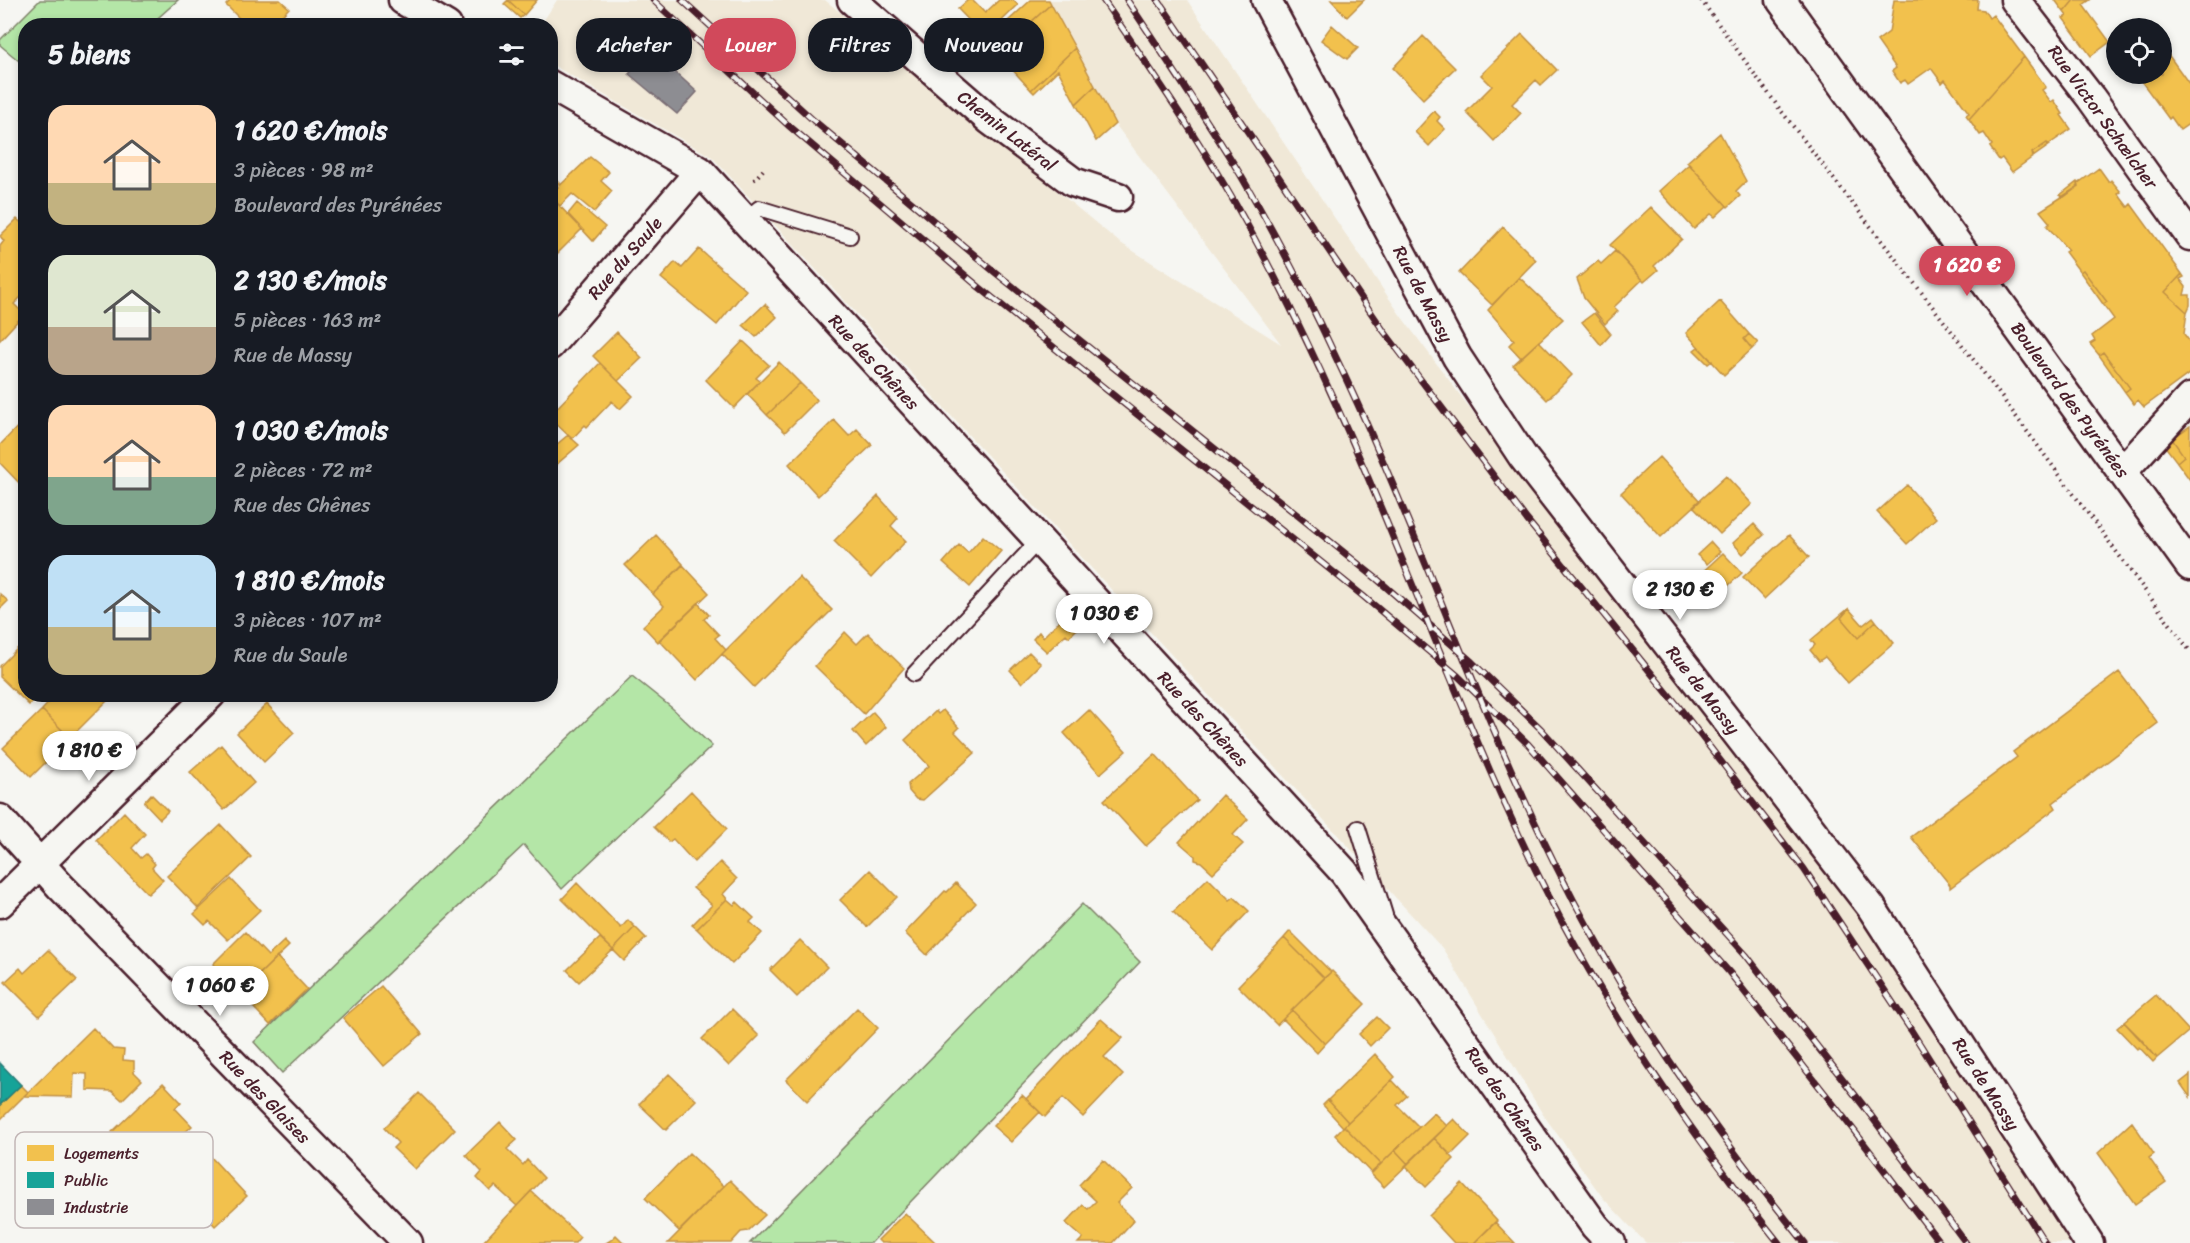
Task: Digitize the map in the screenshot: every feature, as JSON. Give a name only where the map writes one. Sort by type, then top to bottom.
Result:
[{"type":"street","points":[[403,0],[432,18]]},
{"type":"street","name":"Chemin Latéral","points":[[852,0],[990,120],[1073,182],[1118,197]]},
{"type":"street","name":"Rue de Massy","points":[[1266,0],[1457,357],[1523,457],[1871,907],[2089,1243]]},
{"type":"street","name":"Boulevard des Pyrénées","points":[[1781,0],[2190,566]]},
{"type":"street","name":"Rue Victor Schœlcher","points":[[2015,0],[2091,98],[2190,236]]},
{"type":"street","name":"Rue des Chênes","points":[[558,90],[700,171],[1344,873],[1595,1226],[1611,1243]]},
{"type":"street","name":"Rue du Saule","points":[[558,336],[700,171]]},
{"type":"street","points":[[2122,472],[2190,398]]},
{"type":"street","points":[[0,903],[203,702]]},
{"type":"street","name":"Rue des Glaises","points":[[0,819],[40,865],[408,1243]]},
{"type":"lane","points":[[745,220],[759,208],[850,236]]},
{"type":"lane","points":[[914,674],[1039,540]]},
{"type":"lane","points":[[1358,828],[1394,943]]},
{"type":"path","points":[[1701,0],[1779,108],[1983,372],[2190,651]]},
{"type":"shaded area","points":[[557,0],[825,0],[847,18],[808,18],[808,72],[912,72],[1119,242],[1281,344],[1115,124],[1049,0],[1187,0],[1401,316],[1513,466],[1848,892],[1997,1123],[2070,1243],[1646,1243],[1603,1198],[1542,1113],[1443,949],[712,157],[558,68],[558,18],[545,18]]},
{"type":"green space","points":[[40,0],[178,0],[158,18],[22,18]]},
{"type":"green space","points":[[18,22],[18,60],[0,45],[0,40]]},
{"type":"green space","points":[[632,676],[672,708],[712,746],[562,889],[524,845],[282,1073],[254,1042]]},
{"type":"green space","points":[[1082,904],[1140,962],[871,1243],[750,1243]]},
{"type":"building: Logements","points":[[231,0],[280,0],[289,8],[280,18],[239,18],[226,5]]},
{"type":"building: Logements","points":[[508,0],[524,15],[520,18],[504,4]]},
{"type":"building: Logements","points":[[508,0],[537,0],[524,15]]},
{"type":"building: Logements","points":[[968,0],[972,0],[985,13],[999,0],[1013,0],[1018,5],[1005,18],[967,18],[958,9]]},
{"type":"building: Logements","points":[[1031,0],[1049,0],[1051,4],[1036,18],[1011,18]]},
{"type":"building: Logements","points":[[1331,0],[1364,0],[1347,17]]},
{"type":"building: Logements","points":[[1894,0],[1978,0],[1977,9],[1984,10],[1989,18],[1993,15],[2024,57],[1969,119],[1966,115],[1969,113],[1945,80],[1942,83],[1931,68],[1908,84],[1905,80],[1900,83],[1892,71],[1896,68],[1877,41],[1889,32]]},
{"type":"building: Logements","points":[[2055,0],[2074,0],[2064,12]]},
{"type":"building: Logements","points":[[2074,0],[2090,0],[2083,5],[2106,37],[2106,45],[2091,56],[2063,18],[2067,16],[2064,12]]},
{"type":"building: Logements","points":[[1051,4],[1075,48],[1031,90],[1014,72],[1044,72],[1044,18],[1036,18]]},
{"type":"building: Logements","points":[[1332,25],[1358,48],[1347,59],[1321,40]]},
{"type":"building: Logements","points":[[1522,34],[1557,70],[1541,85],[1536,80],[1512,104],[1521,113],[1494,141],[1466,112],[1492,86],[1481,75]]},
{"type":"building: Logements","points":[[1423,36],[1455,68],[1423,99],[1393,68]]},
{"type":"building: Logements","points":[[1075,48],[1095,86],[1076,104],[1058,70],[1034,93],[1031,90]]},
{"type":"building: Logements","points":[[2024,57],[2046,87],[2042,90],[2051,102],[2054,100],[2071,129],[2032,153],[2034,156],[2012,172],[2002,158],[1999,160],[1984,133],[1980,135],[1969,119]]},
{"type":"building: Logements","points":[[2172,60],[2190,85],[2190,123],[2180,130],[2171,117],[2169,119],[2143,84],[2172,84]]},
{"type":"building: Logements","points":[[1095,86],[1115,124],[1096,141],[1076,104]]},
{"type":"building: Logements","points":[[1434,111],[1440,117],[1437,121],[1445,129],[1429,146],[1415,132]]},
{"type":"building: Logements","points":[[1720,133],[1746,181],[1736,191],[1740,196],[1728,207],[1687,162]]},
{"type":"building: Logements","points":[[2047,143],[2050,145],[2033,157],[2032,153]]},
{"type":"building: Logements","points":[[590,157],[609,172],[601,181],[612,191],[594,212],[572,194],[560,206],[558,187]]},
{"type":"building: Logements","points":[[1689,164],[1727,206],[1715,217],[1711,214],[1694,229],[1659,191]]},
{"type":"building: Logements","points":[[2099,168],[2109,182],[2111,180],[2121,192],[2118,194],[2128,207],[2131,204],[2182,274],[2165,292],[2187,312],[2184,334],[2190,342],[2190,373],[2144,407],[2138,400],[2134,404],[2125,392],[2130,388],[2103,352],[2099,355],[2090,344],[2095,341],[2092,336],[2114,319],[2103,304],[2107,302],[2083,270],[2080,272],[2065,252],[2068,250],[2047,226],[2050,223],[2040,211],[2079,186],[2077,184]]},
{"type":"building: Logements","points":[[2077,182],[2079,186],[2064,197],[2060,195]]},
{"type":"building: Logements","points":[[577,203],[605,227],[593,241],[568,214]]},
{"type":"building: Logements","points":[[558,204],[582,229],[558,253]]},
{"type":"building: Logements","points":[[1651,207],[1682,239],[1654,266],[1658,270],[1644,282],[1610,245]]},
{"type":"building: Logements","points":[[18,220],[18,300],[14,304],[18,308],[18,320],[0,340],[0,246],[4,241],[0,236]]},
{"type":"building: Logements","points":[[1503,227],[1536,260],[1492,305],[1459,273]]},
{"type":"building: Logements","points":[[699,249],[746,290],[717,325],[661,278],[675,262],[682,268]]},
{"type":"building: Logements","points":[[1615,251],[1642,280],[1614,307],[1618,311],[1605,324],[1584,298],[1577,279],[1598,261],[1601,264]]},
{"type":"building: Logements","points":[[2083,270],[2107,302],[2103,304],[2080,272]]},
{"type":"building: Logements","points":[[2182,274],[2184,277],[2180,279],[2186,287],[2184,295],[2190,295],[2187,312],[2165,292]]},
{"type":"building: Logements","points":[[1519,277],[1563,319],[1521,358],[1509,345],[1514,340],[1488,310]]},
{"type":"building: Logements","points":[[1720,301],[1749,334],[1744,339],[1752,349],[1724,375],[1686,333]]},
{"type":"building: Logements","points":[[765,304],[777,317],[756,337],[743,325]]},
{"type":"building: Logements","points":[[1594,313],[1611,334],[1601,345],[1582,322]]},
{"type":"building: Logements","points":[[617,332],[642,358],[618,381],[593,356]]},
{"type":"building: Logements","points":[[1749,334],[1758,343],[1752,349],[1744,339]]},
{"type":"building: Logements","points":[[743,341],[769,365],[756,378],[760,381],[734,408],[706,380]]},
{"type":"building: Logements","points":[[1539,341],[1572,375],[1547,400],[1513,365]]},
{"type":"building: Logements","points":[[1698,347],[1712,361],[1708,364],[1694,350]]},
{"type":"building: Logements","points":[[2103,352],[2130,388],[2125,392],[2099,355]]},
{"type":"building: Logements","points":[[779,362],[800,383],[767,415],[747,394]]},
{"type":"building: Logements","points":[[600,363],[633,396],[620,409],[612,401],[572,439],[558,426],[558,407]]},
{"type":"building: Logements","points":[[800,383],[817,400],[785,432],[767,415]]},
{"type":"building: Logements","points":[[834,420],[849,436],[857,429],[872,445],[818,496],[789,464]]},
{"type":"building: Logements","points":[[18,426],[18,482],[0,463],[0,445]]},
{"type":"building: Logements","points":[[2190,426],[2190,480],[2177,462],[2184,456],[2172,439]]},
{"type":"building: Logements","points":[[568,435],[579,445],[558,463],[558,443]]},
{"type":"building: Logements","points":[[2172,439],[2184,456],[2177,462],[2164,445]]},
{"type":"building: Logements","points":[[1659,457],[1700,501],[1661,537],[1621,493]]},
{"type":"building: Logements","points":[[1726,476],[1752,504],[1720,534],[1693,506]]},
{"type":"building: Logements","points":[[1907,485],[1936,518],[1907,544],[1877,512]]},
{"type":"building: Logements","points":[[878,496],[898,518],[891,526],[906,541],[871,578],[834,541]]},
{"type":"building: Logements","points":[[1754,524],[1764,535],[1743,554],[1733,543]]},
{"type":"building: Logements","points":[[656,535],[683,564],[653,594],[625,565]]},
{"type":"building: Logements","points":[[1789,535],[1809,557],[1764,599],[1743,577]]},
{"type":"building: Logements","points":[[983,536],[1001,551],[970,587],[943,563],[959,545],[968,553]]},
{"type":"building: Logements","points":[[1711,542],[1720,552],[1707,564],[1697,555]]},
{"type":"building: Logements","points":[[1723,553],[1742,573],[1716,597],[1697,577]]},
{"type":"building: Logements","points":[[683,565],[709,593],[658,642],[643,626],[664,606],[653,594]]},
{"type":"building: Logements","points":[[799,577],[832,610],[754,687],[722,654]]},
{"type":"building: Logements","points":[[0,594],[8,601],[0,609]]},
{"type":"building: Logements","points":[[698,603],[709,615],[704,619],[719,635],[715,638],[726,650],[697,680],[659,640]]},
{"type":"building: Logements","points":[[1072,608],[1085,621],[1069,637],[1066,634],[1047,652],[1033,639],[1039,632],[1043,637]]},
{"type":"building: Logements","points":[[1849,608],[1841,618],[1858,638],[1876,621],[1894,643],[1848,683],[1825,657],[1819,661],[1810,650],[1815,645],[1811,640]]},
{"type":"building: Logements","points":[[1849,609],[1863,625],[1873,617],[1876,621],[1858,638],[1841,618]]},
{"type":"building: Logements","points":[[845,632],[857,644],[868,633],[904,668],[864,714],[815,666]]},
{"type":"building: Logements","points":[[18,648],[18,694],[0,677],[0,666]]},
{"type":"building: Logements","points":[[1029,652],[1041,664],[1022,683],[1010,670]]},
{"type":"building: Logements","points":[[2119,672],[2158,723],[2053,803],[2056,808],[1950,888],[1950,885],[1911,837],[2017,757],[2013,752]]},
{"type":"building: Logements","points":[[50,702],[106,702],[70,738],[42,710]]},
{"type":"building: Logements","points":[[267,704],[294,733],[264,762],[237,733]]},
{"type":"building: Logements","points":[[42,710],[70,738],[31,777],[3,748]]},
{"type":"building: Logements","points":[[943,710],[959,728],[955,732],[975,753],[923,800],[916,799],[909,791],[908,784],[929,766],[905,740],[936,711],[938,714]]},
{"type":"building: Logements","points":[[1089,710],[1126,751],[1100,774],[1064,733]]},
{"type":"building: Logements","points":[[873,712],[886,727],[866,746],[853,731]]},
{"type":"building: Logements","points":[[221,745],[254,783],[224,810],[190,772]]},
{"type":"building: Logements","points":[[1155,754],[1197,800],[1146,846],[1104,800]]},
{"type":"building: Logements","points":[[691,791],[727,829],[694,862],[673,839],[669,842],[654,827]]},
{"type":"building: Logements","points":[[151,794],[168,811],[160,819],[144,802]]},
{"type":"building: Logements","points":[[1222,795],[1248,819],[1233,835],[1243,844],[1213,873],[1201,862],[1195,860],[1195,856],[1179,842]]},
{"type":"building: Logements","points":[[124,812],[145,834],[132,848],[141,858],[146,854],[155,864],[152,868],[163,880],[148,894],[96,840]]},
{"type":"building: Logements","points":[[221,825],[251,857],[198,908],[167,876]]},
{"type":"building: Logements","points":[[720,862],[737,879],[723,894],[727,899],[697,929],[692,925],[712,905],[693,888]]},
{"type":"building: Logements","points":[[870,870],[897,897],[867,927],[840,900]]},
{"type":"building: Logements","points":[[1208,878],[1230,900],[1234,897],[1249,911],[1212,950],[1173,912]]},
{"type":"building: Logements","points":[[231,879],[260,910],[228,940],[209,921],[205,925],[194,914]]},
{"type":"building: Logements","points":[[577,883],[621,928],[628,920],[635,927],[613,950],[562,899]]},
{"type":"building: Logements","points":[[956,883],[976,903],[927,955],[905,933],[945,891],[947,892]]},
{"type":"building: Logements","points":[[727,899],[734,905],[737,902],[754,918],[750,922],[762,933],[732,964],[697,929]]},
{"type":"building: Logements","points":[[635,927],[646,938],[624,961],[613,950]]},
{"type":"building: Logements","points":[[1290,931],[1331,972],[1324,978],[1284,938]]},
{"type":"building: Logements","points":[[245,932],[268,956],[284,941],[289,946],[240,993],[213,964]]},
{"type":"building: Logements","points":[[600,938],[613,950],[579,982],[567,970]]},
{"type":"building: Logements","points":[[1284,938],[1324,978],[1277,1025],[1238,986]]},
{"type":"building: Logements","points":[[800,940],[827,967],[797,997],[770,970]]},
{"type":"building: Logements","points":[[48,950],[77,980],[39,1016],[5,982],[20,968],[24,973]]},
{"type":"building: Logements","points":[[277,957],[307,989],[270,1025],[240,993]]},
{"type":"building: Logements","points":[[1332,971],[1365,1004],[1325,1044],[1292,1010]]},
{"type":"building: Logements","points":[[381,986],[422,1034],[384,1066],[343,1018]]},
{"type":"building: Logements","points":[[2156,995],[2189,1031],[2157,1058],[2124,1022]]},
{"type":"building: Logements","points":[[857,1008],[878,1028],[807,1101],[786,1080]]},
{"type":"building: Logements","points":[[732,1009],[759,1036],[729,1066],[702,1039]]},
{"type":"building: Logements","points":[[1292,1010],[1325,1044],[1317,1053],[1283,1019]]},
{"type":"building: Logements","points":[[1377,1017],[1388,1028],[1370,1046],[1359,1034]]},
{"type":"building: Logements","points":[[1101,1019],[1123,1038],[1104,1057],[1123,1075],[1083,1117],[1063,1098],[1045,1117],[1026,1099]]},
{"type":"building: Logements","points":[[2124,1022],[2157,1058],[2153,1062],[2117,1028]]},
{"type":"building: Logements","points":[[93,1028],[113,1049],[124,1050],[123,1060],[134,1061],[134,1072],[142,1080],[122,1100],[112,1091],[87,1090],[87,1074],[74,1073],[73,1097],[24,1096]]},
{"type":"building: Logements","points":[[1375,1054],[1395,1077],[1348,1122],[1328,1100]]},
{"type":"building: Logements","points":[[669,1074],[696,1100],[666,1130],[639,1104]]},
{"type":"building: Logements","points":[[2190,1075],[2190,1097],[2180,1083]]},
{"type":"building: Logements","points":[[1392,1080],[1407,1096],[1397,1105],[1419,1127],[1381,1164],[1344,1126]]},
{"type":"building: Logements","points":[[163,1083],[181,1102],[175,1108],[192,1126],[185,1132],[112,1132]]},
{"type":"building: Logements","points":[[21,1085],[28,1092],[0,1120],[0,1105]]},
{"type":"building: Logements","points":[[419,1093],[455,1129],[415,1169],[393,1148],[398,1143],[384,1128]]},
{"type":"building: Logements","points":[[1022,1095],[1040,1112],[1011,1142],[993,1126]]},
{"type":"building: Logements","points":[[1328,1100],[1348,1122],[1343,1127],[1323,1105]]},
{"type":"building: Logements","points":[[1434,1113],[1447,1126],[1408,1164],[1395,1150]]},
{"type":"building: Logements","points":[[1454,1119],[1470,1136],[1451,1155],[1434,1138]]},
{"type":"building: Logements","points":[[500,1122],[517,1140],[507,1149],[523,1165],[527,1160],[544,1178],[517,1206],[495,1186],[490,1191],[477,1178],[482,1172],[466,1155]]},
{"type":"building: Logements","points":[[2132,1122],[2154,1154],[2149,1158],[2166,1182],[2135,1204],[2098,1153]]},
{"type":"building: Logements","points":[[1344,1126],[1381,1164],[1371,1173],[1335,1135]]},
{"type":"building: Logements","points":[[1434,1138],[1454,1159],[1426,1187],[1405,1166]]},
{"type":"building: Logements","points":[[1395,1150],[1408,1164],[1384,1187],[1371,1174]]},
{"type":"building: Logements","points":[[689,1153],[724,1186],[679,1231],[645,1198]]},
{"type":"building: Logements","points":[[213,1159],[247,1196],[215,1226],[213,1224]]},
{"type":"building: Logements","points":[[1103,1160],[1132,1188],[1117,1203],[1134,1220],[1113,1243],[1078,1243],[1083,1238],[1066,1223],[1083,1205],[1088,1209],[1096,1201],[1079,1185]]},
{"type":"building: Logements","points":[[730,1180],[765,1215],[748,1231],[741,1232],[731,1243],[668,1243]]},
{"type":"building: Logements","points":[[1462,1183],[1497,1221],[1474,1243],[1454,1243],[1429,1216]]},
{"type":"building: Logements","points":[[531,1191],[580,1237],[575,1243],[482,1243]]},
{"type":"building: Logements","points":[[905,1213],[936,1243],[881,1243],[878,1240]]},
{"type":"building: Logements","points":[[1495,1222],[1515,1243],[1474,1243]]},
{"type":"building: Logements","points":[[616,1235],[624,1243],[606,1243],[611,1240]]},
{"type":"building: Public","points":[[0,1063],[21,1085],[0,1105]]},
{"type":"building: Industrie","points":[[631,72],[675,72],[697,92],[677,114],[629,74]]},
{"type":"railway","points":[[653,0],[788,125],[979,287],[1363,596],[1458,676],[1528,744],[1729,972],[1940,1243]]},
{"type":"railway","points":[[682,0],[813,120],[996,273],[1377,579],[1472,662],[1541,729],[1746,955],[1866,1109],[1966,1243]]},
{"type":"railway","points":[[1103,0],[1165,91],[1223,183],[1297,322],[1367,475],[1495,783],[1560,918],[1609,1003],[1662,1086],[1719,1166],[1779,1243]]},
{"type":"railway","points":[[1127,0],[1240,174],[1316,315],[1394,488],[1525,801],[1581,914],[1609,964],[1669,1060],[1735,1153],[1805,1243]]},
{"type":"railway","points":[[1158,0],[1383,330],[1527,520],[1678,706],[1804,869],[1911,1030],[2045,1243]]}]
